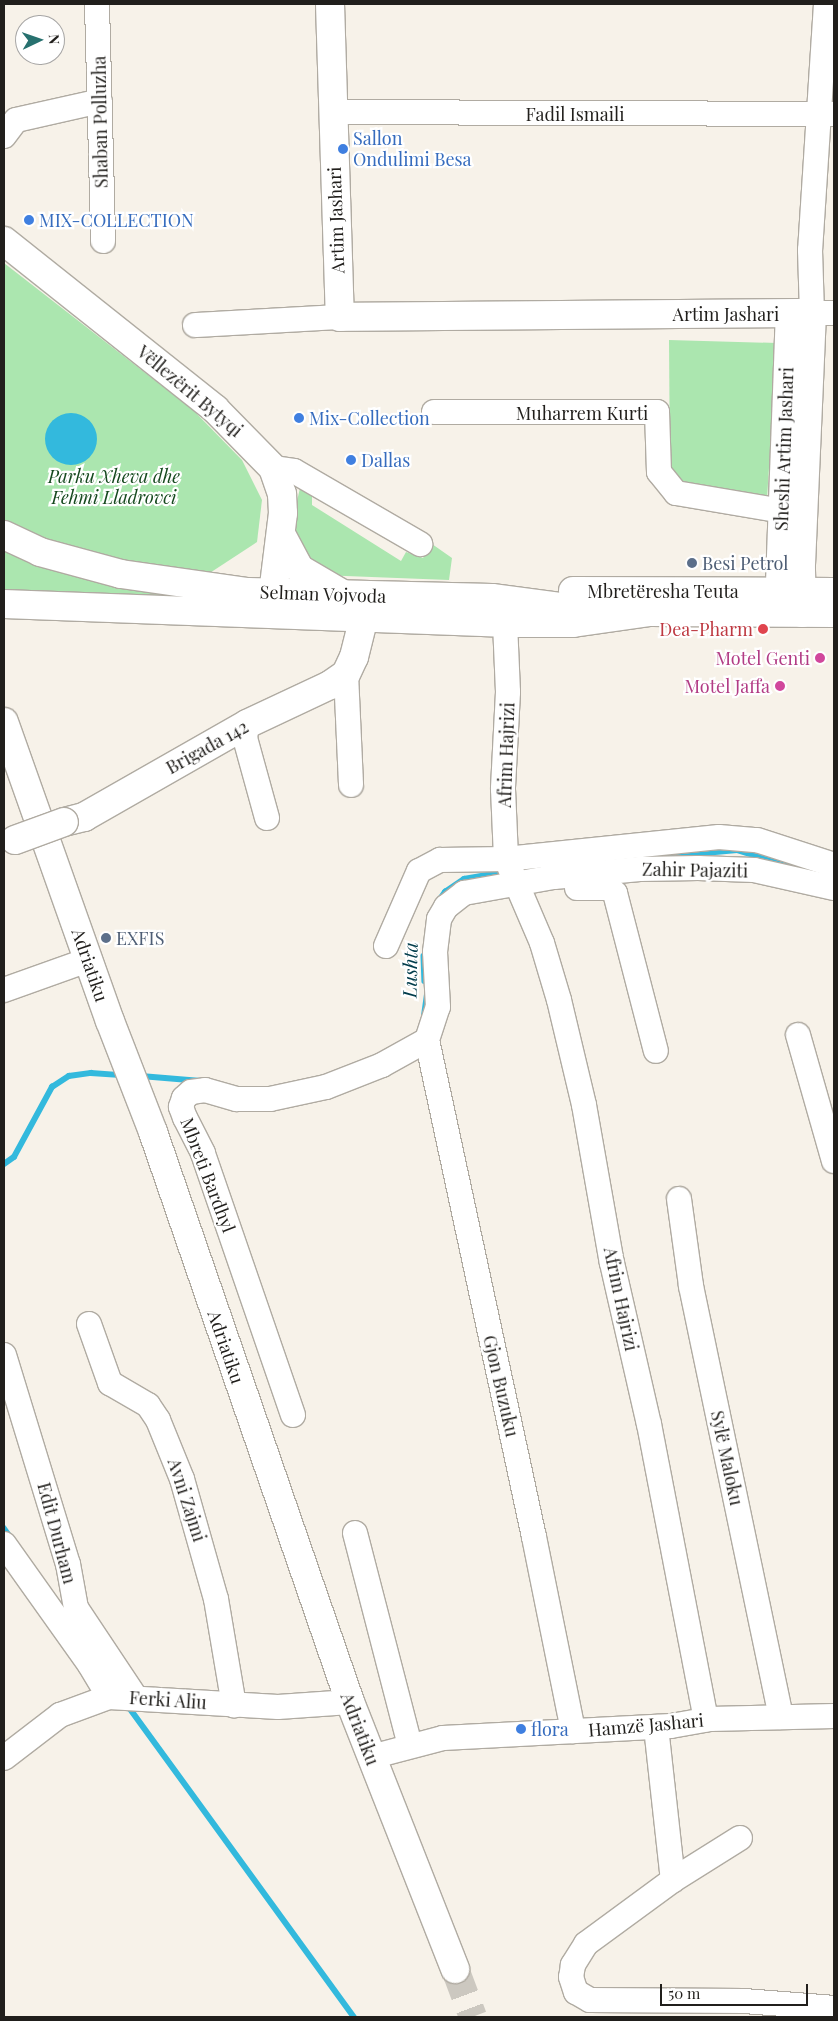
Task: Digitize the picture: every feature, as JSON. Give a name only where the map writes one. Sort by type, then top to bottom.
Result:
[{"type":"main road","name":"Artim Jashari","points":[[330,4],[340,317],[812,313]]},
{"type":"main road","name":"Vëllezërit Bytyqi","points":[[4,241],[215,409],[272,468],[282,494],[281,534],[273,593]]},
{"type":"main road","name":"Sheshi Artim Jashari","points":[[790,602],[782,511],[812,313]]},
{"type":"main road","points":[[790,602],[812,313]]},
{"type":"main road","points":[[281,534],[300,569],[345,595]]},
{"type":"main road","name":"Selman Vojvoda","points":[[4,535],[40,552],[121,574],[273,593],[492,598],[570,608],[650,612]]},
{"type":"main road","name":"Mbretëresha Teuta","points":[[492,598],[562,591],[790,602],[834,613]]},
{"type":"main road","name":"Mbretëresha Teuta","points":[[650,612],[790,602],[834,592]]},
{"type":"main road","points":[[5,606],[364,620],[505,623],[573,622],[650,612]]},
{"type":"main road","points":[[346,674],[354,657],[364,620]]},
{"type":"main road","name":"Brigada 142","points":[[10,842],[64,822],[84,817],[247,724],[313,694],[346,674]]},
{"type":"main road","name":"Adriatiku","points":[[4,722],[110,1021],[153,1132],[350,1702],[455,1969]]},
{"type":"street","name":"Shaban Polluzha","points":[[97,4],[103,241]]},
{"type":"street","points":[[812,313],[810,250],[826,114],[826,4]]},
{"type":"street","points":[[4,136],[16,120],[100,101]]},
{"type":"street","name":"Fadil Ismaili","points":[[332,112],[826,114]]},
{"type":"street","name":"Artim Jashari","points":[[195,325],[340,317]]},
{"type":"street","name":"Muharrem Kurti","points":[[434,412],[657,412],[659,472],[676,493],[782,511]]},
{"type":"street","points":[[272,468],[294,471],[420,544]]},
{"type":"street","name":"Afrim Hajrizi","points":[[505,623],[508,692],[503,790],[506,858],[542,943],[560,1000],[584,1105],[612,1263],[649,1424],[706,1720]]},
{"type":"street","points":[[346,674],[352,785]]},
{"type":"street","points":[[247,724],[245,738],[267,818]]},
{"type":"street","points":[[718,836],[721,868]]},
{"type":"street","points":[[386,946],[419,871],[440,860],[506,858],[718,836],[757,840],[834,865]]},
{"type":"street","name":"Zahir Pajaziti","points":[[554,878],[640,869],[721,868],[788,876],[834,888]]},
{"type":"street","points":[[427,1040],[438,1007],[435,952],[440,919],[446,908],[464,893],[554,878],[564,888],[609,888],[615,893],[656,1051]]},
{"type":"street","points":[[4,990],[88,960]]},
{"type":"street","points":[[798,1036],[828,1119],[834,1161]]},
{"type":"street","name":"Mbreti Bardhyl","points":[[293,1415],[202,1153],[181,1107],[184,1098],[191,1092],[206,1090],[237,1099],[270,1099],[326,1087],[382,1065],[427,1040]]},
{"type":"street","name":"Gjon Buzuku","points":[[427,1040],[573,1731]]},
{"type":"street","name":"Sylë Maloku","points":[[680,1199],[691,1286],[781,1716]]},
{"type":"street","name":"Avni Zajmi","points":[[89,1324],[110,1383],[148,1405],[158,1420],[182,1479],[216,1598],[234,1705]]},
{"type":"street","name":"Edit Durham","points":[[4,1355],[68,1564],[76,1608],[122,1697]]},
{"type":"street","points":[[355,1533],[410,1745]]},
{"type":"street","points":[[4,1544],[90,1665],[122,1697]]},
{"type":"street","name":"Ferki Aliu","points":[[4,1758],[60,1715],[122,1697],[278,1707],[350,1702]]},
{"type":"street","name":"Hamzë Jashari","points":[[371,1757],[410,1745],[443,1738],[656,1727],[706,1720],[781,1716],[834,1716]]},
{"type":"street","points":[[656,1727],[674,1880]]},
{"type":"street","points":[[740,1838],[674,1880],[586,1944],[573,1965],[571,1977],[576,1992],[590,2000],[744,2001],[834,2008]]},
{"type":"green space","name":"Parku Xheva dhe Fehmi Lladrovci","points":[[4,263],[193,410],[242,460],[262,500],[257,542],[167,601],[4,589]]},
{"type":"green space","points":[[669,340],[777,343],[767,499],[684,490],[670,476]]},
{"type":"green space","points":[[300,488],[312,492],[312,505],[401,561],[406,552],[423,558],[432,544],[452,558],[449,580],[320,575],[308,568],[292,523]]},
{"type":"water","points":[[71,413],[85,417],[93,425],[97,439],[93,453],[85,461],[71,465],[57,461],[49,453],[45,439],[49,425],[57,417]]},
{"type":"waterway","name":"Lushta","points":[[650,858],[737,850],[795,868]]},
{"type":"waterway","name":"Lushta","points":[[516,871],[539,868]]},
{"type":"waterway","name":"Lushta","points":[[440,899],[445,892],[464,879],[504,872]]},
{"type":"waterway","name":"Lushta","points":[[424,956],[425,981]]},
{"type":"waterway","name":"Lushta","points":[[424,1016],[427,995]]},
{"type":"waterway","name":"Lushta","points":[[4,1164],[14,1157],[52,1087],[69,1076],[91,1073],[121,1075]]},
{"type":"waterway","name":"Lushta","points":[[141,1076],[201,1081]]},
{"type":"waterway","points":[[4,1528],[11,1538]]},
{"type":"waterway","points":[[129,1707],[354,2017]]},
{"type":"tunnel","points":[[455,1969],[473,2017]]},
{"type":"place","name":"Sallon Ondulimi Besa","points":[[343,149]]},
{"type":"place","name":"MIX-COLLECTION","points":[[29,220]]},
{"type":"place","name":"Mix-Collection","points":[[299,418]]},
{"type":"place","name":"Dallas","points":[[351,460]]},
{"type":"place","name":"Besi Petrol","points":[[692,563]]},
{"type":"place","name":"Dea-Pharm","points":[[763,629]]},
{"type":"place","name":"Motel Genti","points":[[820,658]]},
{"type":"place","name":"Motel Jaffa","points":[[780,686]]},
{"type":"place","name":"EXFIS","points":[[106,938]]},
{"type":"place","name":"flora","points":[[521,1729]]}]
